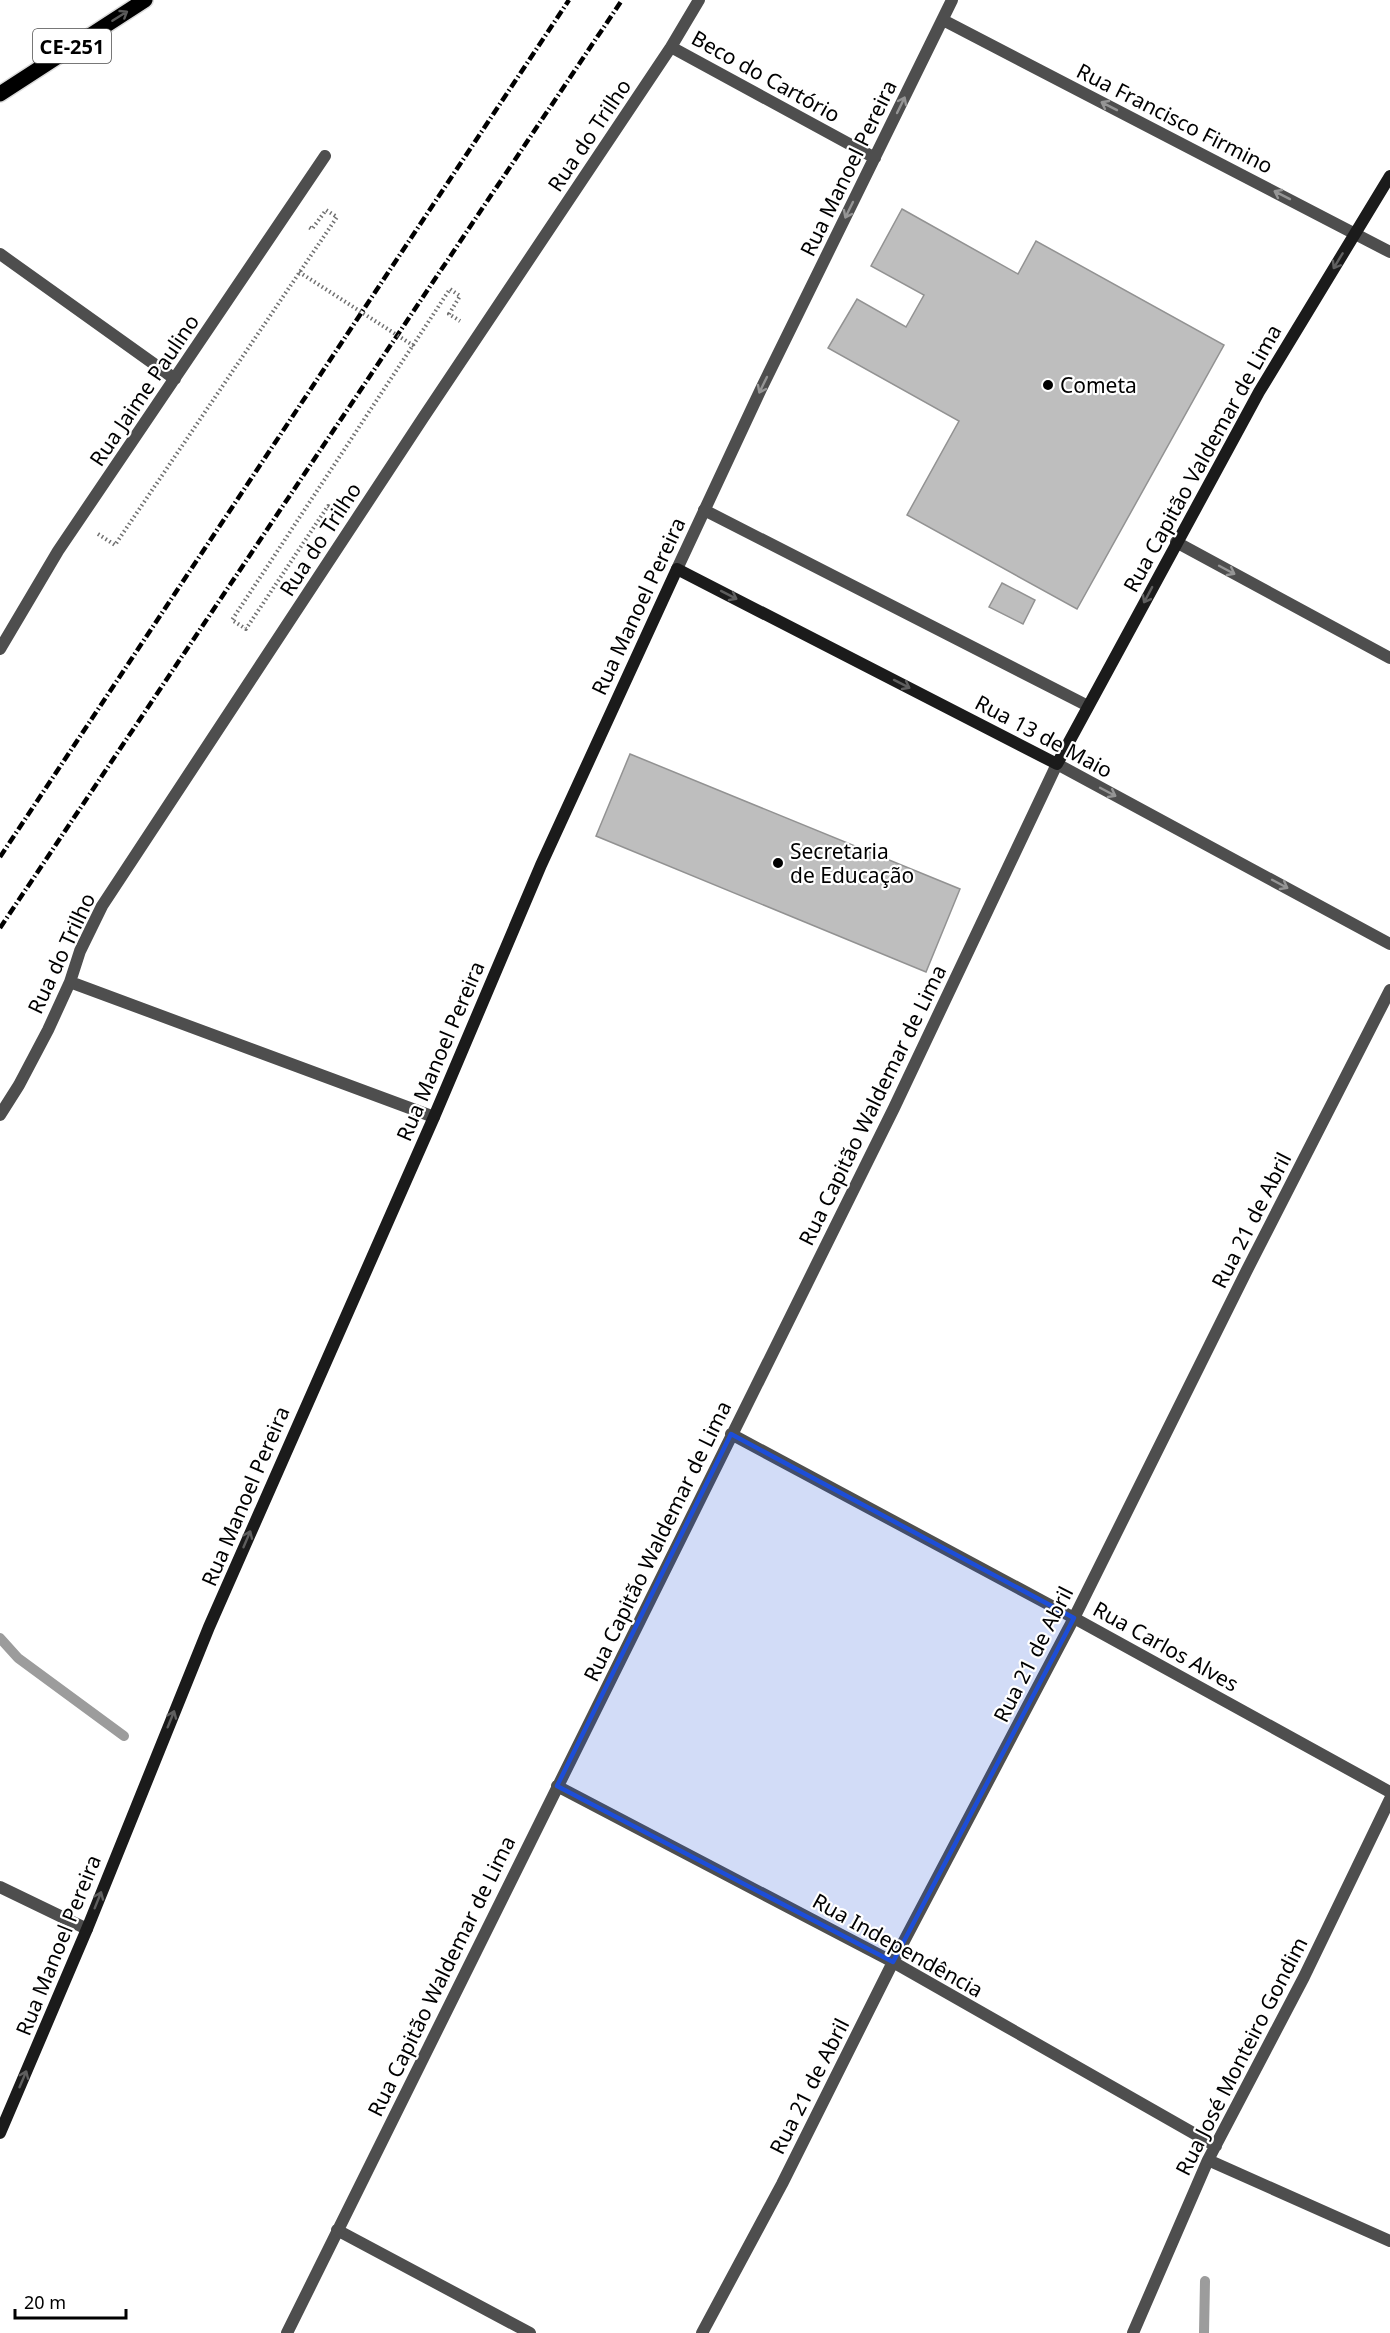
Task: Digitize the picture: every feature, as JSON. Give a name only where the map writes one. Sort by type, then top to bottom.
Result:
[{"type":"main road","name":"CE-251","points":[[0,94],[145,0]]},
{"type":"street","name":"Rua do Trilho","points":[[0,1115],[20,1085],[70,982],[80,951],[102,906],[423,418],[671,47],[699,0]]},
{"type":"street","name":"Rua Manoel Pereira","points":[[0,2133],[87,1929],[209,1627],[323,1364],[434,1117],[541,865],[761,389],[952,0]]},
{"type":"street","name":"Rua Francisco Firmino","points":[[943,20],[1390,252]]},
{"type":"street","name":"Beco do Cartório","points":[[671,47],[875,158]]},
{"type":"street","name":"Rua Jaime Paulino","points":[[0,649],[58,550],[325,156]]},
{"type":"street","name":"Rua Capitão Valdemar de Lima","points":[[1057,764],[1259,392],[1390,176]]},
{"type":"street","points":[[0,254],[175,379]]},
{"type":"street","points":[[704,510],[1088,706]]},
{"type":"street","points":[[1176,542],[1390,658]]},
{"type":"street","name":"Rua 13 de Maio","points":[[677,569],[1057,764],[1390,944]]},
{"type":"street","name":"Rua Capitão Waldemar de Lima","points":[[287,2333],[557,1786],[672,1561],[731,1434],[894,1108],[1057,764]]},
{"type":"street","points":[[70,982],[434,1117]]},
{"type":"street","name":"Rua 21 de Abril","points":[[702,2333],[782,2184],[893,1962],[1074,1618],[1390,990]]},
{"type":"street","name":"Rua Carlos Alves","points":[[731,1434],[1074,1618],[1390,1792]]},
{"type":"street","name":"Rua Independência","points":[[557,1786],[893,1962],[1216,2146]]},
{"type":"street","name":"Rua José Monteiro Gondim","points":[[1133,2333],[1208,2160],[1304,1977],[1390,1799]]},
{"type":"street","points":[[0,1887],[87,1929]]},
{"type":"street","points":[[1208,2160],[1390,2241]]},
{"type":"street","points":[[337,2230],[530,2333]]},
{"type":"path","points":[[103,523],[96,533],[115,545],[337,217],[326,210],[312,229]]},
{"type":"path","points":[[299,272],[414,346]]},
{"type":"path","points":[[328,506],[246,629],[232,620],[450,289],[460,296],[449,314]]},
{"type":"highlighted area","points":[[731,1434],[1074,1618],[893,1962],[557,1786]]},
{"type":"building","name":"Cometa","points":[[902,209],[1018,274],[1036,241],[1224,345],[1077,609],[907,515],[959,421],[828,348],[857,299],[906,327],[924,295],[871,266]]},
{"type":"building","points":[[1002,583],[1035,600],[1023,624],[989,607]]},
{"type":"building","name":"Secretaria de Educação","points":[[630,754],[960,889],[926,972],[596,836]]},
{"type":"waterway","points":[[0,1638],[18,1658],[124,1736]]},
{"type":"waterway","points":[[1204,2333],[1205,2281]]},
{"type":"railway","points":[[0,857],[569,0]]},
{"type":"railway","points":[[0,928],[622,0]]},
{"type":"place","name":"Cometa","points":[[1048,385]]},
{"type":"place","name":"Secretaria de Educação","points":[[778,863]]}]
